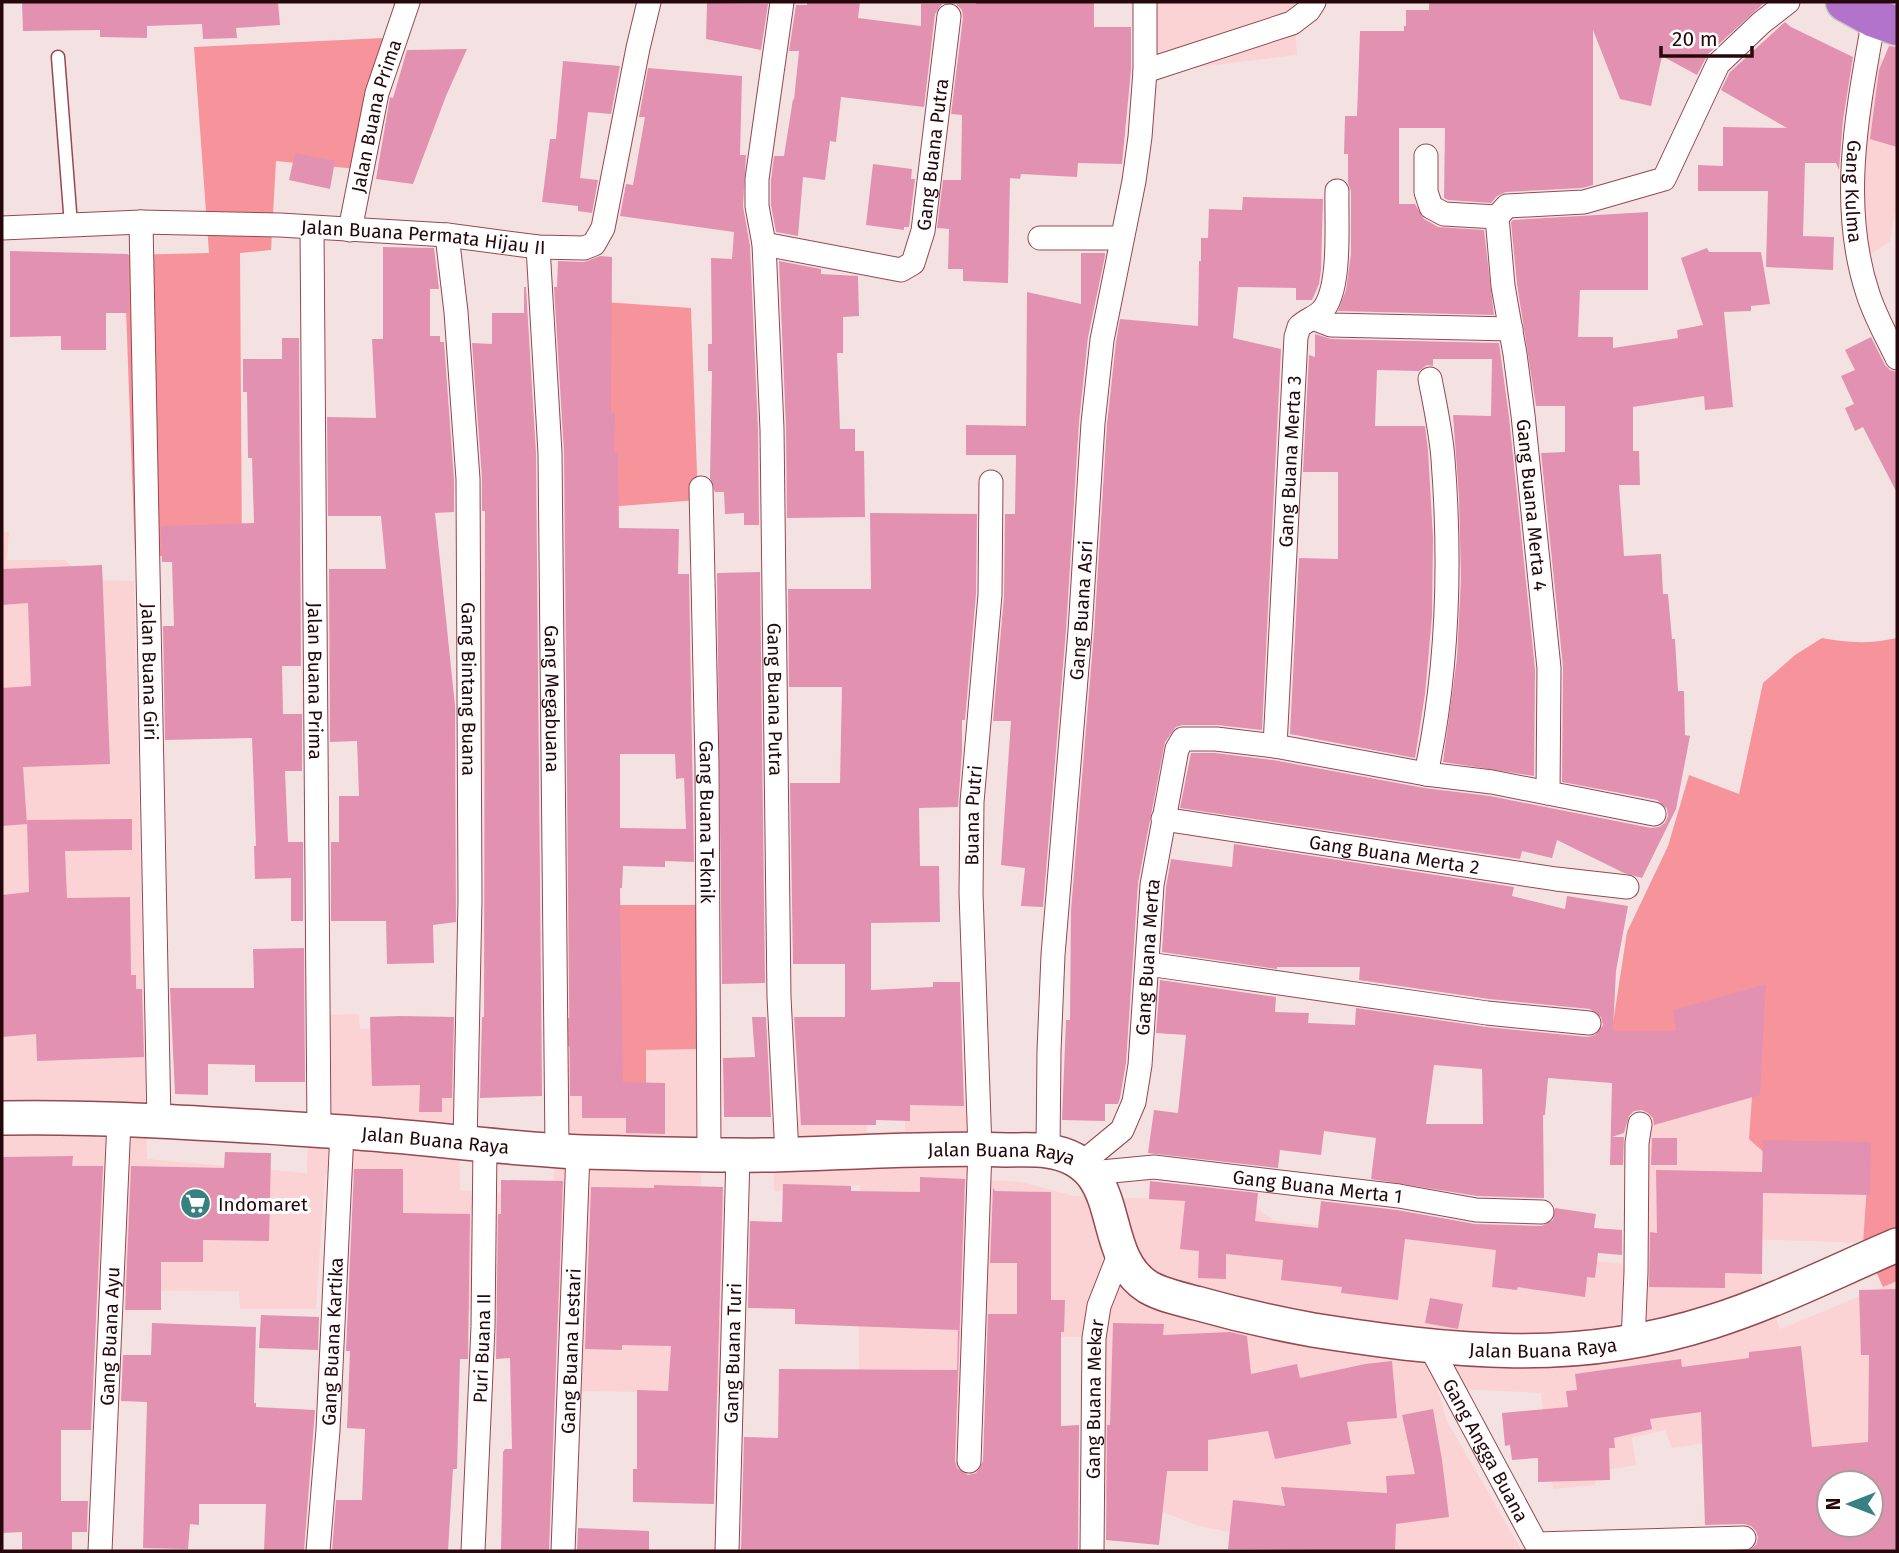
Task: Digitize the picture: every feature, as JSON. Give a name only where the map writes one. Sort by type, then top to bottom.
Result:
[{"type":"street","name":"Jalan Buana Prima","points":[[350,230],[377,93],[408,2]]},
{"type":"street","name":"Jalan Buana Permata Hijau II","points":[[2,228],[141,222],[280,225],[447,235],[538,247],[584,248],[594,244],[603,228],[649,2]]},
{"type":"street","name":"Gang Buana Putra","points":[[782,2],[757,179],[757,206],[764,244],[772,429],[779,997],[787,1154]]},
{"type":"street","name":"Gang Buana Asri","points":[[1048,1151],[1053,955],[1080,631],[1093,423],[1102,340],[1134,181],[1145,71],[1145,2]]},
{"type":"street","points":[[1145,71],[1292,23],[1309,10],[1314,2]]},
{"type":"street","points":[[1426,156],[1426,192],[1431,207],[1444,215],[1497,218],[1507,206],[1584,202],[1664,179],[1718,64],[1761,23],[1788,2]]},
{"type":"street","name":"Gang Kulma","points":[[1872,15],[1853,140],[1853,209],[1867,293],[1897,358]]},
{"type":"street","name":"Gang Buana Putra","points":[[764,244],[901,270],[913,263],[923,231],[949,16]]},
{"type":"street","name":"Gang Buana Merta 3","points":[[1275,746],[1296,337],[1299,327],[1319,314],[1326,305],[1332,289],[1336,191]]},
{"type":"street","name":"Gang Buana Merta 4","points":[[1497,218],[1503,286],[1523,415],[1549,668],[1548,793]]},
{"type":"street","name":"Jalan Buana Giri","points":[[141,222],[159,1122]]},
{"type":"street","name":"Jalan Buana Prima","points":[[312,229],[330,1131]]},
{"type":"street","name":"Gang Bintang Buana","points":[[447,235],[456,312],[468,479],[470,900],[475,1145]]},
{"type":"street","points":[[1040,238],[1122,238]]},
{"type":"street","name":"Gang Megabuana","points":[[538,247],[550,453],[568,1151]]},
{"type":"street","points":[[1313,318],[1331,325],[1348,326],[1511,329]]},
{"type":"street","points":[[1426,774],[1433,741],[1445,622],[1443,458],[1430,379]]},
{"type":"street","name":"Buana Putri","points":[[969,1461],[980,1149],[971,893],[972,802],[990,595],[991,482]]},
{"type":"street","name":"Gang Buana Teknik","points":[[701,488],[707,764],[724,1155]]},
{"type":"street","name":"Gang Buana Merta","points":[[1087,1168],[1122,1130],[1134,1102],[1140,1065],[1152,885],[1180,743],[1188,737],[1275,746]]},
{"type":"street","points":[[1275,746],[1426,774],[1492,782],[1654,814]]},
{"type":"street","name":"Gang Buana Merta 2","points":[[1163,819],[1284,839],[1627,887]]},
{"type":"street","points":[[1148,964],[1487,1013],[1589,1023]]},
{"type":"street","name":"Jalan Buana Raya","points":[[2,1118],[159,1122],[330,1131],[568,1151],[724,1155],[980,1149],[1048,1151],[1071,1157],[1087,1168],[1103,1191],[1121,1250],[1131,1271],[1148,1287],[1234,1314],[1431,1348],[1561,1352],[1633,1342],[1722,1319],[1897,1245]]},
{"type":"street","name":"Gang Buana Ayu","points":[[100,1551],[119,1121]]},
{"type":"street","points":[[1633,1342],[1637,1143],[1640,1124]]},
{"type":"street","name":"Gang Buana Kartika","points":[[318,1551],[328,1416],[330,1131]]},
{"type":"street","name":"Puri Buana II","points":[[473,1551],[482,1327],[475,1145]]},
{"type":"street","name":"Gang Buana Lestari","points":[[563,1551],[568,1151]]},
{"type":"street","name":"Gang Buana Turi","points":[[724,1155],[727,1551]]},
{"type":"street","name":"Gang Buana Merta 1","points":[[1087,1168],[1154,1167],[1399,1196],[1476,1210],[1542,1212]]},
{"type":"street","name":"Gang Buana Mekar","points":[[1092,1551],[1094,1338],[1099,1306],[1121,1250]]},
{"type":"street","name":"Gang Angga Buana","points":[[1431,1348],[1538,1548]]},
{"type":"street","points":[[1538,1548],[1744,1538]]},
{"type":"lane","points":[[58,57],[71,225]]},
{"type":"shaded area","points":[[1134,2],[1294,2],[1297,55],[1135,75]]},
{"type":"shaded area","points":[[403,37],[357,169],[276,161],[271,250],[240,253],[242,559],[135,555],[124,255],[209,253],[194,47]]},
{"type":"shaded area","points":[[1870,54],[1897,67],[1897,200],[1890,242],[1858,261]]},
{"type":"shaded area","points":[[604,302],[691,308],[698,500],[607,507]]},
{"type":"shaded area","points":[[2,532],[9,532],[7,560],[65,560],[87,580],[134,581],[147,1159],[307,1173],[310,1015],[359,1014],[360,1029],[458,1026],[460,1190],[554,1196],[554,1046],[604,1046],[646,1115],[646,1050],[700,1049],[701,1201],[733,1194],[725,1393],[567,1391],[569,1312],[384,1307],[385,1182],[325,1175],[316,1309],[240,1309],[239,1291],[94,1290],[95,1268],[2,1264]]},
{"type":"shaded area","points":[[1822,638],[1859,642],[1897,638],[1897,1281],[1883,1287],[1863,1243],[1867,1184],[1769,1157],[1749,1139],[1757,1028],[1607,1062],[1627,932],[1668,846],[1689,775],[1739,794],[1763,683],[1795,655]]},
{"type":"shaded area","points":[[611,905],[698,905],[700,1049],[646,1050],[646,1115],[608,1115],[604,1046],[554,1046],[552,1018],[612,1018]]},
{"type":"shaded area","points":[[1757,1028],[1867,1184],[1863,1243],[1747,1239],[1780,1329],[1897,1281],[1897,1492],[1885,1492],[1885,1469],[1815,1469],[1815,1477],[1729,1440],[1672,1448],[1665,1430],[1632,1438],[1636,1465],[1596,1472],[1595,1485],[1553,1489],[1541,1393],[1438,1388],[1446,1419],[1522,1551],[1324,1551],[1199,1526],[1142,1504],[1081,1494],[1094,1337],[968,1336],[962,1543],[858,1542],[860,1185],[774,1191],[772,1117],[867,1114],[867,1132],[905,1131],[905,1101],[976,1099],[977,1180],[1021,1182],[1074,1196],[1249,1202],[1274,1221],[1404,1233],[1498,1250],[1623,1264],[1626,1161],[1644,1159],[1648,1052]]},
{"type":"building","points":[[22,2],[278,2],[280,25],[236,28],[237,38],[203,39],[202,24],[147,26],[147,38],[100,37],[100,30],[23,31]]},
{"type":"building","points":[[807,2],[860,2],[858,18],[921,26],[921,4],[942,4],[935,14],[924,107],[841,97],[836,142],[830,141],[825,180],[803,177],[798,236],[776,232],[771,205],[771,180],[774,156],[784,156],[794,100],[799,51],[789,51],[796,5],[807,5]]},
{"type":"building","points":[[1094,2],[1094,27],[1131,27],[1131,70],[1122,164],[1078,163],[1077,177],[1021,174],[1020,179],[1010,178],[1008,283],[963,281],[963,269],[948,269],[949,229],[937,228],[943,180],[961,180],[962,115],[951,114],[963,18],[962,10],[956,4]]},
{"type":"building","points":[[1429,2],[1764,3],[1708,54],[1697,75],[1662,56],[1651,106],[1620,99],[1593,30],[1593,185],[1582,188],[1506,192],[1491,203],[1448,200],[1444,198],[1445,128],[1399,128],[1399,204],[1415,204],[1424,219],[1438,227],[1484,230],[1494,315],[1338,311],[1346,290],[1351,254],[1351,191],[1348,183],[1348,154],[1344,154],[1345,116],[1357,116],[1360,31],[1404,31],[1406,10],[1429,10]]},
{"type":"building","points":[[707,3],[768,4],[761,50],[706,39]]},
{"type":"building","points":[[1785,22],[1853,57],[1843,120],[1839,170],[1836,163],[1805,163],[1803,236],[1834,237],[1833,270],[1766,267],[1768,191],[1698,191],[1698,165],[1723,166],[1723,127],[1787,128],[1721,90],[1730,72]]},
{"type":"building","points":[[1889,46],[1897,47],[1897,147],[1870,139],[1879,70]]},
{"type":"building","points":[[467,49],[413,184],[376,179],[390,97],[393,98],[407,50]]},
{"type":"building","points":[[563,61],[620,66],[611,114],[588,112],[580,178],[598,180],[592,213],[578,211],[578,206],[542,202],[550,139],[556,139]]},
{"type":"building","points":[[648,68],[742,76],[740,155],[746,155],[743,206],[750,246],[759,525],[744,525],[744,513],[725,514],[724,492],[715,492],[710,478],[712,371],[708,371],[708,344],[712,344],[711,258],[732,259],[734,232],[620,216],[626,184],[633,185],[645,117],[639,117]]},
{"type":"building","points":[[295,153],[335,161],[330,189],[289,180]]},
{"type":"building","points":[[873,164],[912,169],[911,179],[915,179],[909,227],[904,227],[904,230],[866,225]]},
{"type":"building","points":[[1243,197],[1323,199],[1321,270],[1319,284],[1312,300],[1296,300],[1296,288],[1238,287],[1233,338],[1281,349],[1262,730],[1217,725],[1183,725],[1176,727],[1165,742],[1138,883],[1126,1063],[1120,1098],[1118,1104],[1105,1104],[1105,1121],[1062,1120],[1066,1020],[1070,1020],[1071,910],[1094,632],[1107,424],[1120,319],[1198,326],[1201,238],[1208,238],[1209,209],[1242,210]]},
{"type":"building","points":[[1648,212],[1648,290],[1580,290],[1578,337],[1613,337],[1613,348],[1678,338],[1677,330],[1703,325],[1681,258],[1707,248],[1709,252],[1761,252],[1770,304],[1751,306],[1751,311],[1724,312],[1733,407],[1705,410],[1704,396],[1633,407],[1633,451],[1639,451],[1640,485],[1619,485],[1624,556],[1661,554],[1663,594],[1668,594],[1672,639],[1675,639],[1678,691],[1684,691],[1685,735],[1690,736],[1676,809],[1642,878],[1624,873],[1557,840],[1552,858],[1522,851],[1520,859],[1180,808],[1191,753],[1215,753],[1273,760],[1424,788],[1490,796],[1651,828],[1665,823],[1667,809],[1657,800],[1562,782],[1563,667],[1541,453],[1565,452],[1565,406],[1536,406],[1517,284],[1511,222]]},
{"type":"building","points":[[383,247],[434,248],[439,289],[430,289],[430,336],[440,336],[440,342],[444,342],[454,480],[454,512],[435,513],[455,706],[456,922],[433,925],[434,963],[387,964],[386,921],[331,921],[331,842],[339,842],[339,796],[359,796],[357,741],[330,742],[329,569],[386,569],[381,516],[328,516],[327,417],[376,418],[372,339],[383,339]]},
{"type":"building","points":[[10,251],[128,254],[129,313],[106,313],[106,350],[61,350],[61,336],[10,337]]},
{"type":"building","points":[[1081,253],[1105,253],[1105,256],[1088,337],[1079,422],[1066,630],[1043,907],[1021,906],[1025,868],[1001,865],[1011,721],[993,721],[1004,596],[1005,514],[1015,514],[1016,455],[966,455],[966,425],[1026,426],[1027,292],[1081,304]]},
{"type":"building","points":[[600,256],[612,257],[611,413],[615,413],[614,452],[618,453],[619,528],[679,529],[678,574],[689,574],[694,862],[665,861],[665,867],[623,866],[620,888],[623,1082],[665,1083],[665,1134],[626,1133],[626,1118],[582,1118],[582,1096],[570,1096],[564,453],[554,287],[557,287],[558,261],[584,262]],"holes":[[[620,754],[675,754],[676,779],[684,778],[686,829],[620,828]]]},
{"type":"building","points":[[779,261],[821,269],[821,274],[858,276],[859,316],[843,317],[843,353],[837,353],[840,429],[855,429],[855,451],[864,451],[865,517],[787,518]]},
{"type":"building","points":[[524,287],[536,453],[542,1096],[480,1098],[484,1017],[485,511],[482,511],[472,343],[492,344],[492,313],[524,313]]},
{"type":"building","points":[[1315,334],[1331,339],[1499,343],[1535,669],[1534,776],[1443,762],[1457,658],[1461,578],[1453,415],[1491,416],[1492,359],[1433,359],[1433,366],[1427,365],[1419,371],[1377,370],[1375,426],[1425,426],[1428,450],[1433,538],[1432,616],[1425,694],[1415,758],[1290,734],[1299,558],[1338,559],[1338,472],[1303,472],[1309,355],[1315,357]]},
{"type":"building","points":[[1871,337],[1885,365],[1897,372],[1897,493],[1863,427],[1855,431],[1845,408],[1854,404],[1841,376],[1855,370],[1845,350]]},
{"type":"building","points":[[282,338],[299,338],[301,666],[282,666],[283,714],[302,714],[302,771],[285,771],[288,842],[303,842],[303,921],[291,921],[291,878],[255,879],[252,738],[165,740],[163,626],[174,626],[172,562],[162,562],[161,526],[254,523],[252,458],[248,458],[247,392],[243,392],[243,359],[282,359]]},
{"type":"building","points":[[870,513],[977,514],[976,594],[965,720],[962,720],[958,807],[919,808],[920,866],[939,866],[940,922],[871,923],[871,990],[933,987],[933,982],[960,982],[964,1106],[910,1105],[910,1121],[876,1120],[876,1125],[801,1125],[794,1017],[845,1017],[845,964],[793,964],[790,783],[840,783],[842,687],[789,687],[788,589],[871,589]]},
{"type":"building","points":[[102,565],[110,764],[23,767],[27,824],[2,826],[2,688],[31,686],[28,603],[2,605],[2,569]]},
{"type":"building","points":[[760,572],[765,983],[722,984],[717,573]]},
{"type":"building","points":[[132,819],[132,850],[65,851],[67,898],[130,897],[131,975],[136,975],[136,989],[142,989],[144,1057],[37,1061],[36,1034],[2,1037],[2,895],[29,892],[27,820]]},
{"type":"building","points":[[1234,844],[1514,887],[1512,896],[1565,909],[1567,896],[1628,906],[1616,971],[1613,1031],[1676,1031],[1673,1010],[1766,984],[1760,1095],[1654,1125],[1653,1118],[1648,1113],[1642,1110],[1634,1111],[1629,1116],[1624,1133],[1612,1137],[1624,1137],[1623,1165],[1610,1165],[1612,1083],[1548,1078],[1543,1115],[1544,1198],[1477,1196],[1371,1179],[1376,1138],[1324,1131],[1321,1155],[1280,1150],[1278,1168],[1148,1153],[1154,1110],[1178,1113],[1186,1035],[1156,1033],[1160,980],[1276,997],[1275,1012],[1309,1013],[1308,1023],[1355,1025],[1356,1008],[1486,1027],[1588,1037],[1595,1035],[1603,1025],[1601,1017],[1590,1009],[1489,999],[1359,980],[1360,967],[1277,969],[1162,952],[1166,887],[1171,859],[1232,867]],"holes":[[[1434,1065],[1482,1069],[1483,1124],[1426,1124]]]},
{"type":"building","points":[[304,948],[305,1082],[255,1082],[255,1065],[208,1064],[208,1095],[175,1094],[170,988],[254,988],[253,949]]},
{"type":"building","points":[[370,1017],[454,1017],[452,1098],[442,1098],[442,1112],[419,1112],[420,1085],[372,1086]]},
{"type":"building","points":[[752,1017],[766,1017],[771,1117],[724,1117],[723,1058],[755,1057]]},
{"type":"building","points":[[1652,1138],[1677,1138],[1677,1165],[1651,1165]]},
{"type":"building","points":[[1763,1140],[1871,1142],[1870,1195],[1763,1193],[1762,1274],[1725,1273],[1725,1288],[1649,1287],[1650,1232],[1657,1233],[1656,1170],[1762,1172]]},
{"type":"building","name":"Indomaret","points":[[225,1152],[271,1153],[269,1241],[203,1240],[203,1262],[161,1262],[161,1310],[125,1310],[131,1166],[224,1168]]},
{"type":"building","points":[[73,1156],[72,1166],[103,1166],[91,1430],[61,1430],[61,1501],[88,1501],[87,1532],[72,1532],[72,1551],[22,1551],[22,1532],[2,1533],[2,1157]]},
{"type":"building","points":[[354,1169],[403,1169],[403,1213],[470,1214],[468,1359],[460,1359],[457,1469],[453,1469],[448,1551],[332,1551],[336,1500],[362,1500],[365,1429],[347,1428],[350,1351],[346,1351]]},
{"type":"building","points":[[920,1177],[965,1179],[955,1461],[957,1468],[968,1475],[976,1473],[983,1461],[988,1314],[1017,1314],[1017,1263],[990,1263],[993,1188],[995,1191],[1051,1192],[1051,1300],[1065,1300],[1064,1332],[1061,1332],[1061,1426],[1079,1425],[1078,1551],[741,1551],[744,1437],[778,1438],[779,1369],[957,1370],[958,1330],[795,1324],[795,1309],[748,1308],[750,1221],[782,1222],[783,1184],[851,1186],[851,1191],[920,1192]]},
{"type":"building","points":[[501,1180],[563,1181],[549,1550],[501,1551],[503,1452],[505,1449],[512,1449],[510,1358],[496,1359]]},
{"type":"building","points":[[1150,1181],[1258,1193],[1255,1221],[1318,1228],[1321,1201],[1397,1210],[1475,1224],[1542,1226],[1553,1220],[1555,1208],[1596,1214],[1594,1228],[1622,1230],[1622,1255],[1598,1253],[1595,1278],[1587,1277],[1585,1297],[1518,1287],[1517,1290],[1492,1287],[1496,1250],[1405,1239],[1398,1300],[1341,1293],[1342,1287],[1281,1280],[1283,1260],[1226,1254],[1226,1279],[1198,1278],[1199,1251],[1180,1249],[1185,1201],[1149,1199]]},
{"type":"building","points":[[654,1185],[723,1187],[714,1504],[633,1502],[633,1469],[637,1469],[637,1390],[668,1391],[671,1346],[622,1345],[622,1350],[585,1349],[591,1187],[654,1188]]},
{"type":"building","points":[[1897,1289],[1897,1551],[1747,1551],[1756,1545],[1758,1538],[1751,1526],[1705,1525],[1701,1412],[1650,1419],[1652,1429],[1614,1438],[1615,1448],[1609,1448],[1610,1480],[1538,1482],[1538,1458],[1512,1460],[1510,1445],[1505,1446],[1502,1413],[1568,1407],[1566,1391],[1577,1390],[1575,1374],[1681,1359],[1682,1367],[1749,1358],[1749,1352],[1801,1346],[1812,1447],[1868,1442],[1869,1355],[1861,1355],[1859,1290]]},
{"type":"building","points":[[1430,1298],[1463,1304],[1458,1329],[1425,1323]]},
{"type":"building","points":[[261,1315],[319,1317],[318,1350],[259,1348]]},
{"type":"building","points":[[152,1323],[256,1327],[256,1407],[315,1410],[304,1551],[264,1551],[266,1504],[199,1504],[199,1525],[190,1524],[188,1549],[143,1548],[147,1402],[121,1401],[123,1355],[151,1355]]},
{"type":"building","points":[[1113,1323],[1164,1324],[1163,1335],[1230,1332],[1247,1336],[1251,1374],[1297,1364],[1300,1378],[1392,1361],[1397,1418],[1347,1422],[1351,1444],[1275,1459],[1268,1431],[1208,1440],[1208,1471],[1167,1471],[1159,1545],[1106,1540],[1107,1425],[1110,1425]]},
{"type":"building","points":[[1433,1409],[1449,1517],[1396,1524],[1395,1551],[1228,1549],[1233,1500],[1285,1506],[1281,1487],[1387,1493],[1386,1476],[1415,1474],[1402,1415]]},
{"type":"building","points":[[578,1528],[649,1531],[649,1551],[577,1551]]},
{"type":"place","name":"Indomaret","points":[[195,1204]]}]
